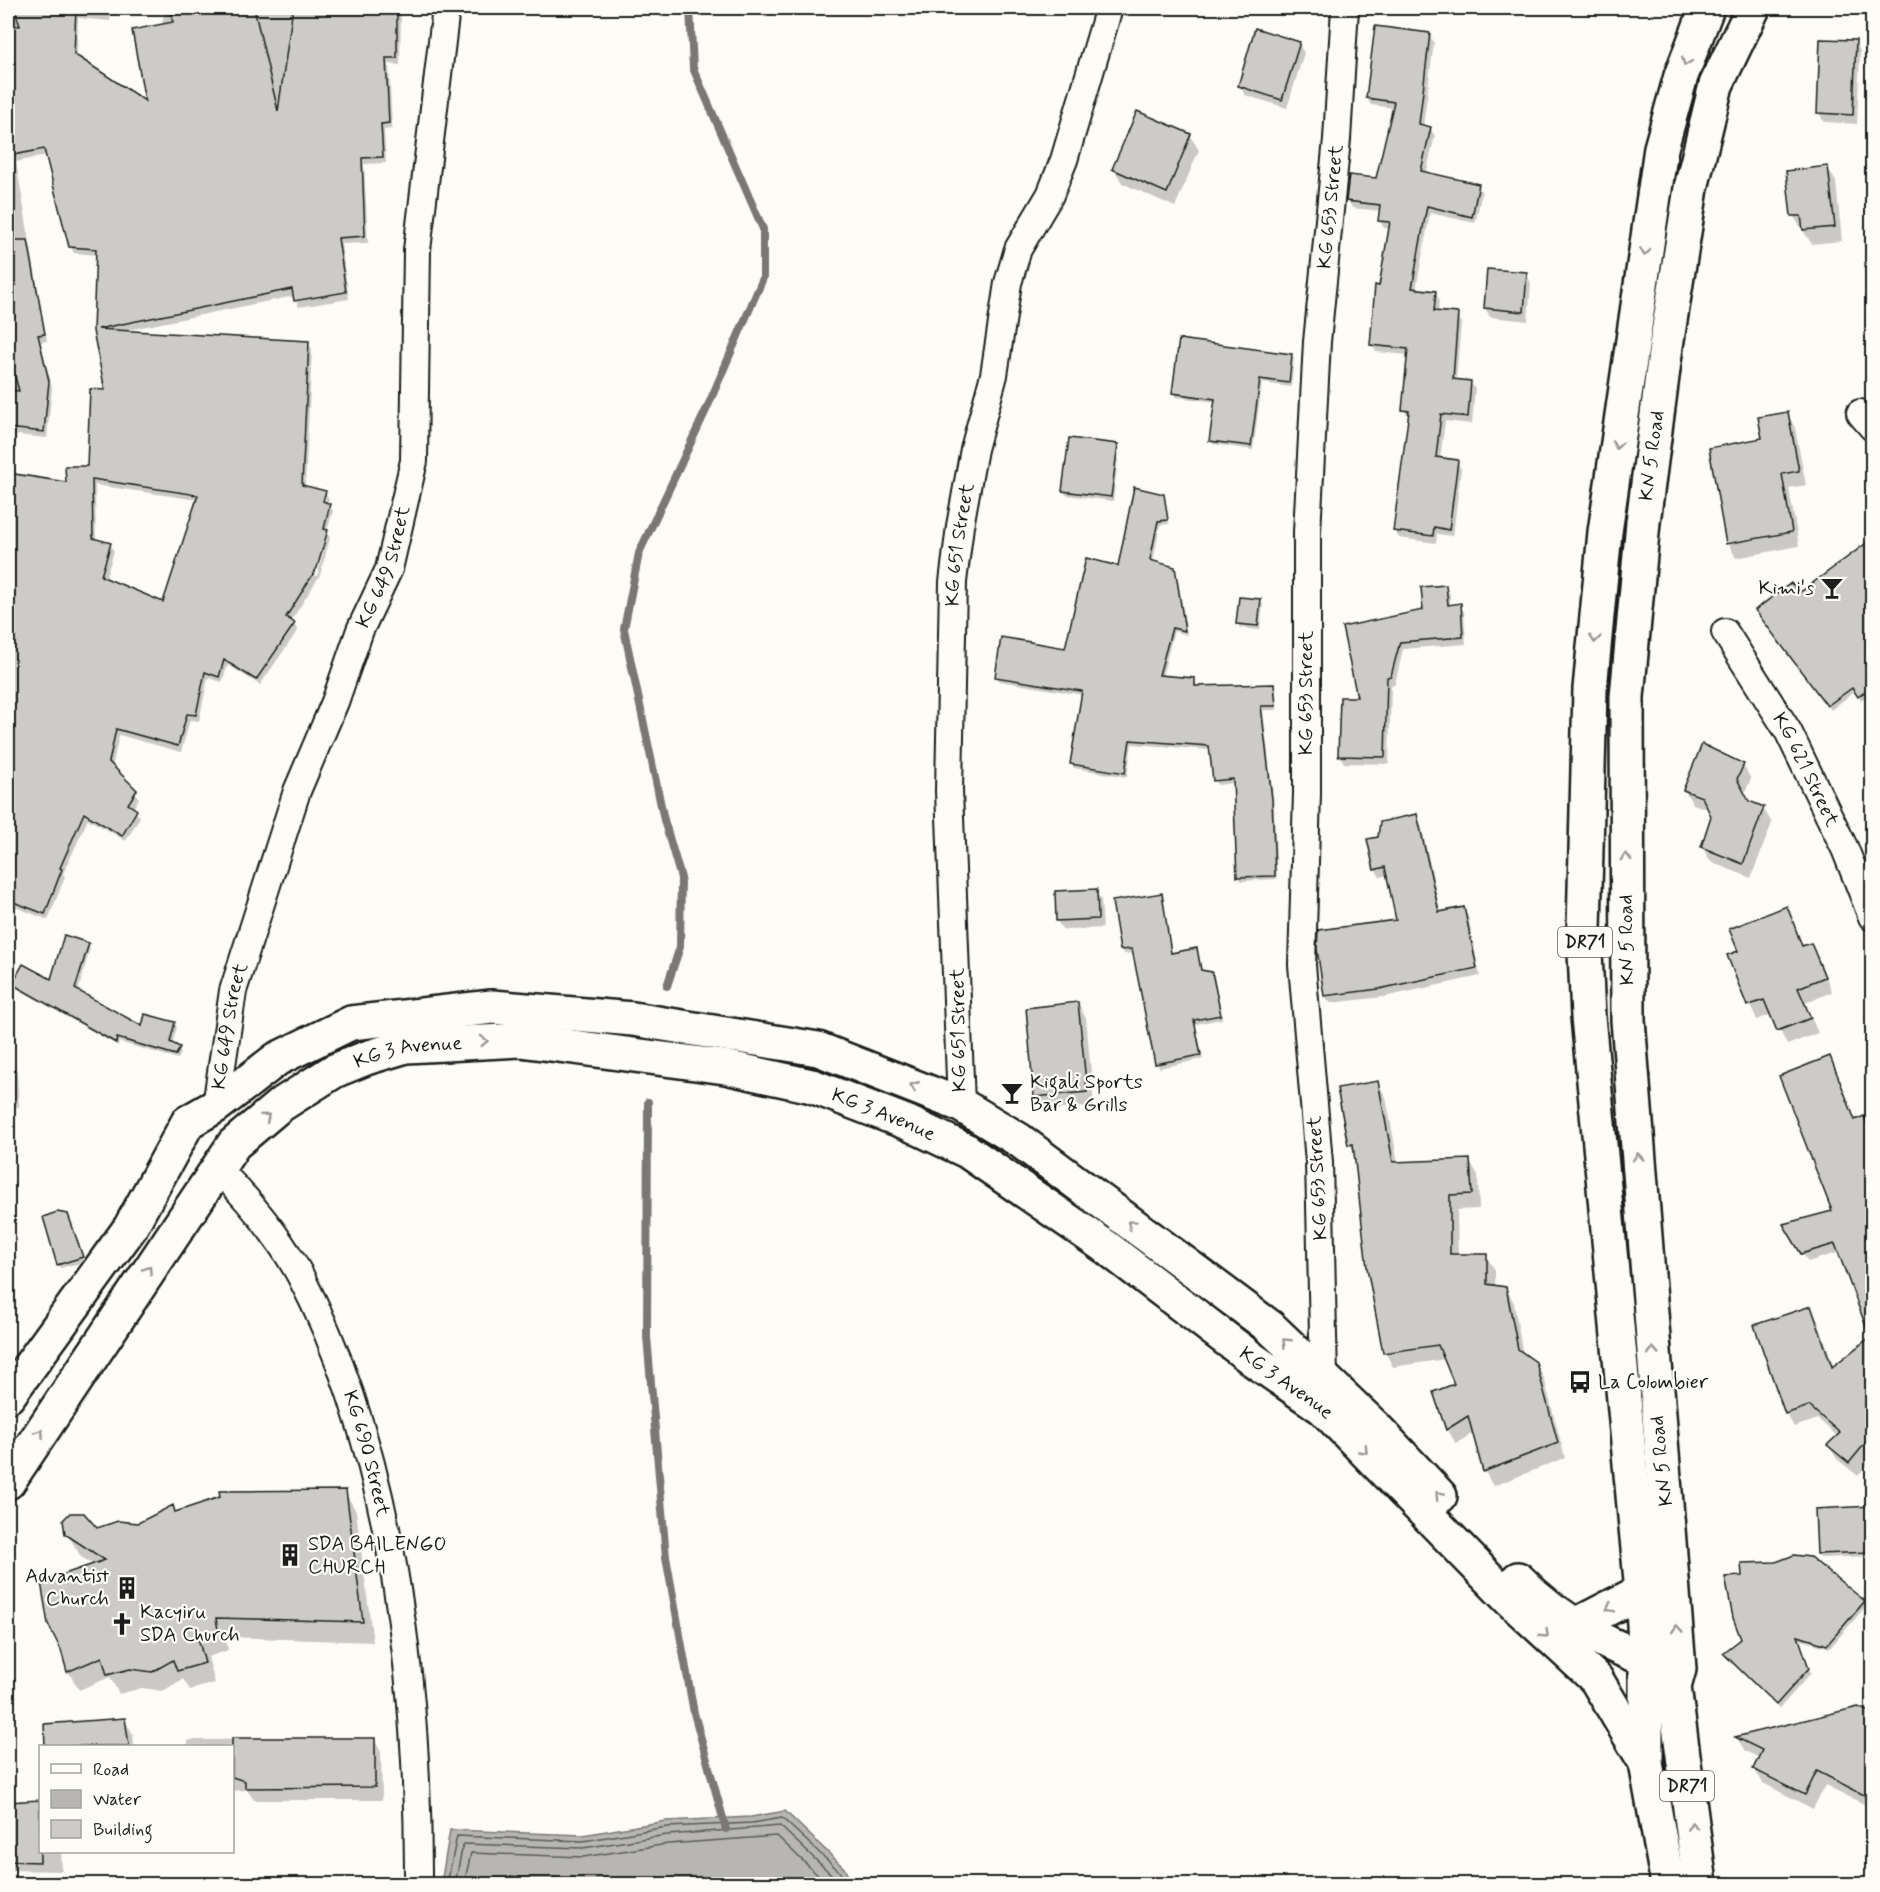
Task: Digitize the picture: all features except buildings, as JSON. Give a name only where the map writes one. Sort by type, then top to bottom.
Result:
[{"type":"main road","name":"KN 5 Road","points":[[1668,1884],[1646,1763],[1646,1660],[1642,1592],[1588,1017],[1584,930],[1590,689],[1605,532],[1661,148],[1681,76],[1707,8]]},
{"type":"main road","name":"KN 5 Road","points":[[1700,1884],[1677,1678],[1628,1020],[1627,698],[1642,522],[1666,346],[1691,188],[1716,85],[1753,8]]},
{"type":"main road","name":"KG 3 Avenue","points":[[8,1396],[130,1228],[188,1122],[216,1106],[277,1059],[351,1023],[492,1007],[633,1019],[818,1049],[961,1105],[1019,1140],[1270,1327],[1376,1428],[1538,1600],[1600,1640],[1646,1660],[1677,1678]]},
{"type":"main road","name":"KG 3 Avenue","points":[[8,1482],[234,1144],[279,1106],[334,1071],[406,1046],[531,1041],[725,1067],[812,1086],[862,1103],[967,1151],[1106,1247],[1255,1361],[1323,1408],[1509,1599],[1596,1679],[1646,1763]]},
{"type":"main road","points":[[1578,1624],[1642,1592]]},
{"type":"main road","points":[[1646,1763],[1677,1678]]},
{"type":"street","name":"KG 649 Street","points":[[216,1106],[233,991],[297,790],[335,702],[360,630],[389,569],[414,460],[417,249],[446,8]]},
{"type":"street","name":"KG 651 Street","points":[[961,1105],[949,791],[953,582],[960,526],[974,449],[994,375],[1008,283],[1018,249],[1050,195],[1064,160],[1109,8]]},
{"type":"street","name":"KG 653 Street","points":[[1324,1378],[1319,1162],[1302,965],[1307,793],[1306,532],[1313,398],[1337,139],[1345,8]]},
{"type":"street","name":"KG 621 Street","points":[[1725,632],[1788,730],[1845,849],[1872,918]]},
{"type":"street","name":"KG 690 Street","points":[[217,1168],[251,1203],[299,1275],[350,1393],[380,1501],[410,1676],[416,1766],[418,1884]]},
{"type":"water","points":[[785,1811],[844,1868],[852,1884],[441,1884],[450,1830],[583,1835],[666,1821],[751,1817]]},
{"type":"waterway","points":[[667,986],[680,947],[681,878],[664,820],[624,629],[639,553],[707,408],[763,278],[763,229],[693,68],[690,8]]},
{"type":"waterway","points":[[648,1102],[647,1337],[666,1557],[694,1713],[726,1829]]},
{"type":"place","name":"Kimi's","points":[[1832,588]]},
{"type":"place","name":"Kigali Sports Bar & Grills","points":[[1012,1093]]},
{"type":"place","name":"La Colombier","points":[[1580,1382]]},
{"type":"place","name":"SDA BAILENGO CHURCH","points":[[290,1555]]},
{"type":"place","name":"Advantist Church","points":[[127,1588]]},
{"type":"place","name":"Kacyiru SDA Church","points":[[122,1624]]}]
